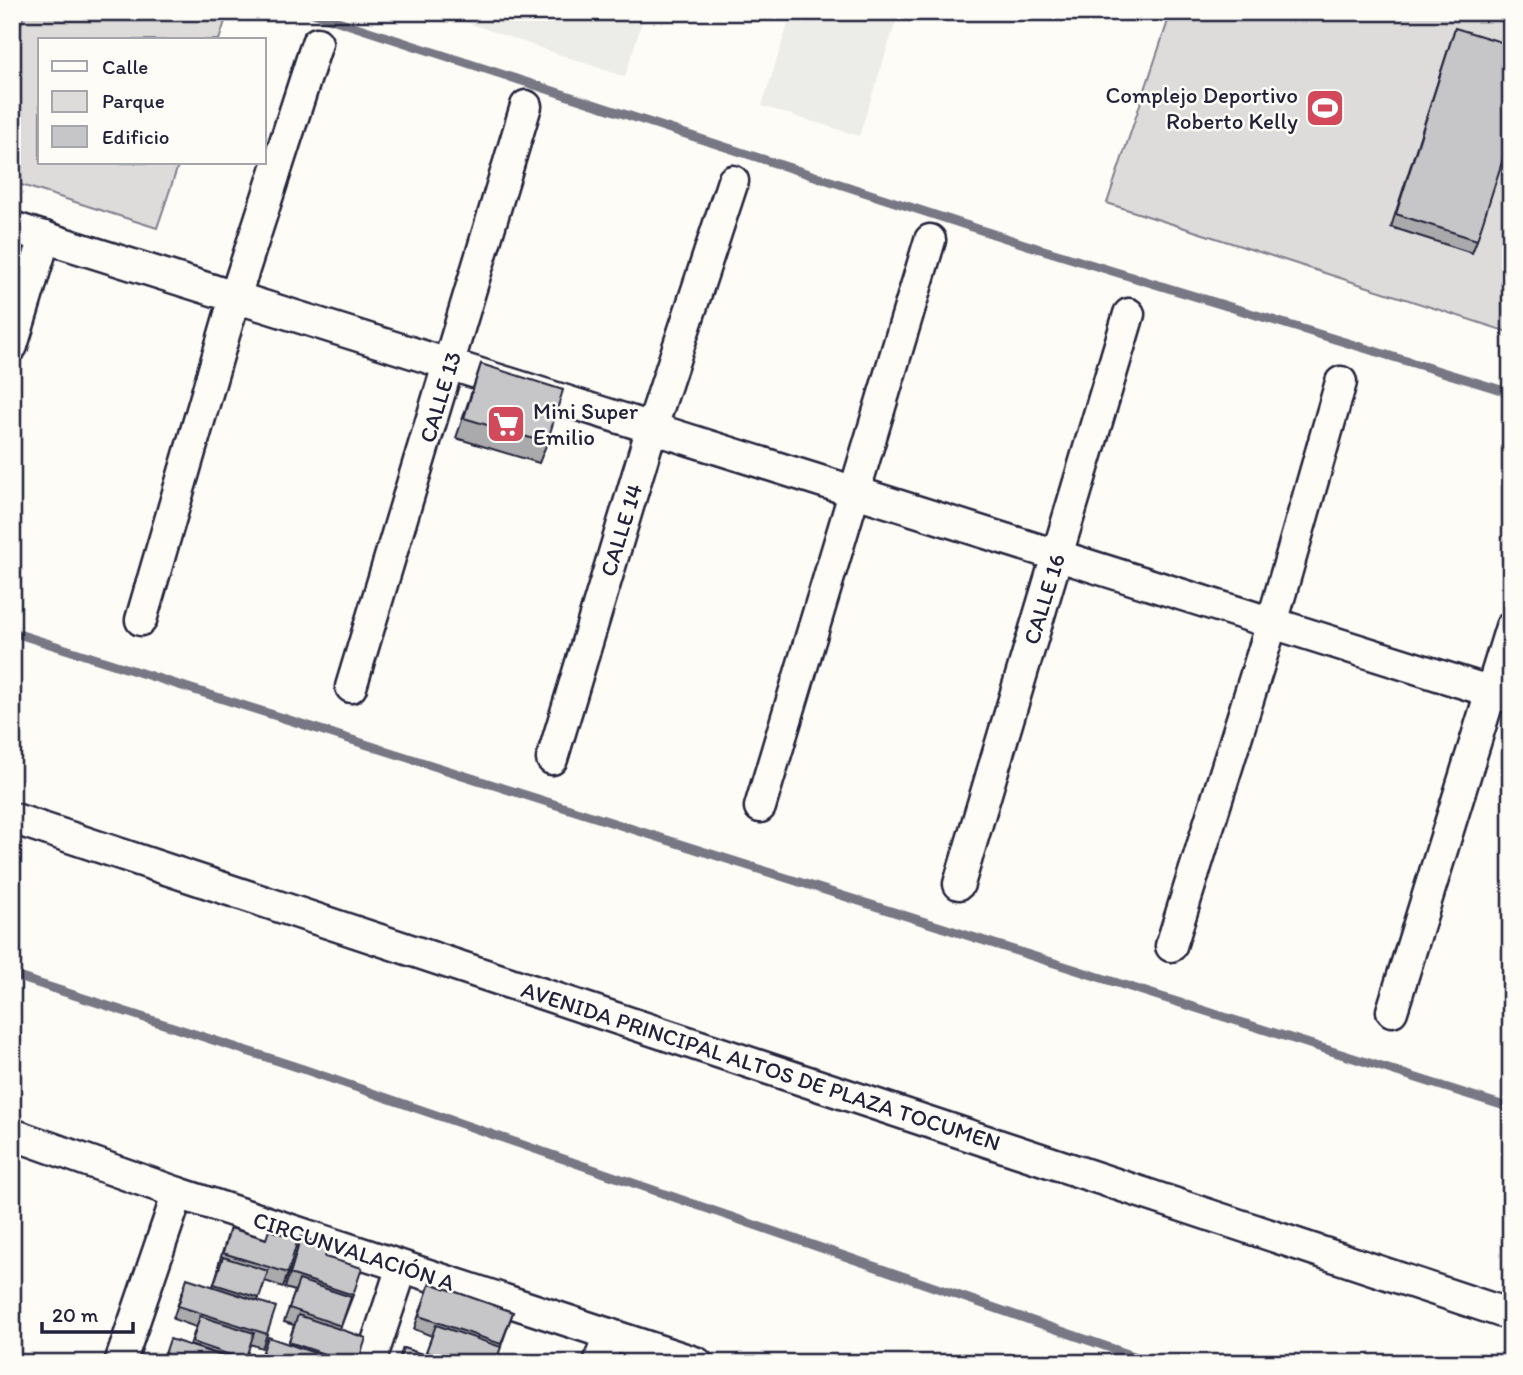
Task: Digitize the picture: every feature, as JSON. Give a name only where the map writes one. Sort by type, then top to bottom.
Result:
[{"type":"street","points":[[141,620],[235,297],[317,43]]},
{"type":"street","name":"CALLE 13","points":[[351,687],[526,106]]},
{"type":"street","name":"CALLE 14","points":[[552,759],[652,427],[733,181]]},
{"type":"street","points":[[12,227],[1501,695]]},
{"type":"street","points":[[12,346],[45,237]]},
{"type":"street","points":[[760,807],[930,240]]},
{"type":"street","name":"CALLE 16","points":[[959,884],[1129,314]]},
{"type":"street","points":[[1171,946],[1272,623],[1341,382]]},
{"type":"street","points":[[1392,1011],[1501,695],[1511,627]]},
{"type":"street","name":"AVENIDA PRINCIPAL ALTOS DE PLAZA TOCUMEN","points":[[12,818],[1511,1315]]},
{"type":"street","name":"CIRCUNVALACIÓN A","points":[[12,1134],[178,1193],[697,1363]]},
{"type":"street","points":[[120,1363],[178,1193]]},
{"type":"street","points":[[370,1363],[402,1266]]},
{"type":"street","points":[[599,1363],[609,1335]]},
{"type":"shaded area","points":[[436,12],[645,12],[625,77]]},
{"type":"shaded area","points":[[792,12],[899,12],[859,136],[762,106]]},
{"type":"green space","points":[[25,12],[228,12],[220,38],[38,38],[38,164],[179,164],[157,228],[12,182],[12,52]]},
{"type":"green space","name":"Complejo Deportivo Roberto Kelly","points":[[1171,12],[1511,12],[1511,333],[1107,203]]},
{"type":"building","points":[[1455,28],[1511,45],[1511,134],[1477,240],[1396,214]]},
{"type":"building","name":"Mini Super Emilio","points":[[481,364],[563,390],[547,443],[464,418]]},
{"type":"building","points":[[230,1228],[266,1239],[269,1230],[298,1239],[288,1273],[223,1253]]},
{"type":"building","points":[[301,1237],[328,1246],[325,1257],[362,1268],[353,1295],[290,1274]]},
{"type":"building","points":[[223,1257],[268,1271],[259,1298],[214,1284]]},
{"type":"building","points":[[187,1278],[276,1307],[267,1334],[178,1306]]},
{"type":"building","points":[[299,1280],[351,1297],[341,1326],[289,1308]]},
{"type":"building","points":[[430,1283],[513,1312],[501,1344],[419,1316]]},
{"type":"building","points":[[298,1315],[366,1338],[358,1363],[289,1342]]},
{"type":"building","points":[[200,1316],[254,1333],[245,1360],[192,1342]]},
{"type":"building","points":[[436,1325],[501,1347],[495,1363],[458,1363],[426,1352]]},
{"type":"building","points":[[268,1337],[344,1363],[259,1363]]},
{"type":"building","points":[[170,1339],[243,1363],[162,1363]]},
{"type":"building","points":[[403,1348],[450,1363],[398,1363]]},
{"type":"waterway","points":[[310,12],[1024,244],[1511,393]]},
{"type":"waterway","points":[[12,632],[1511,1108]]},
{"type":"waterway","points":[[12,975],[303,1069],[1154,1363]]},
{"type":"place","name":"Complejo Deportivo Roberto Kelly","points":[[1325,108]]},
{"type":"place","name":"Mini Super Emilio","points":[[506,424]]}]
